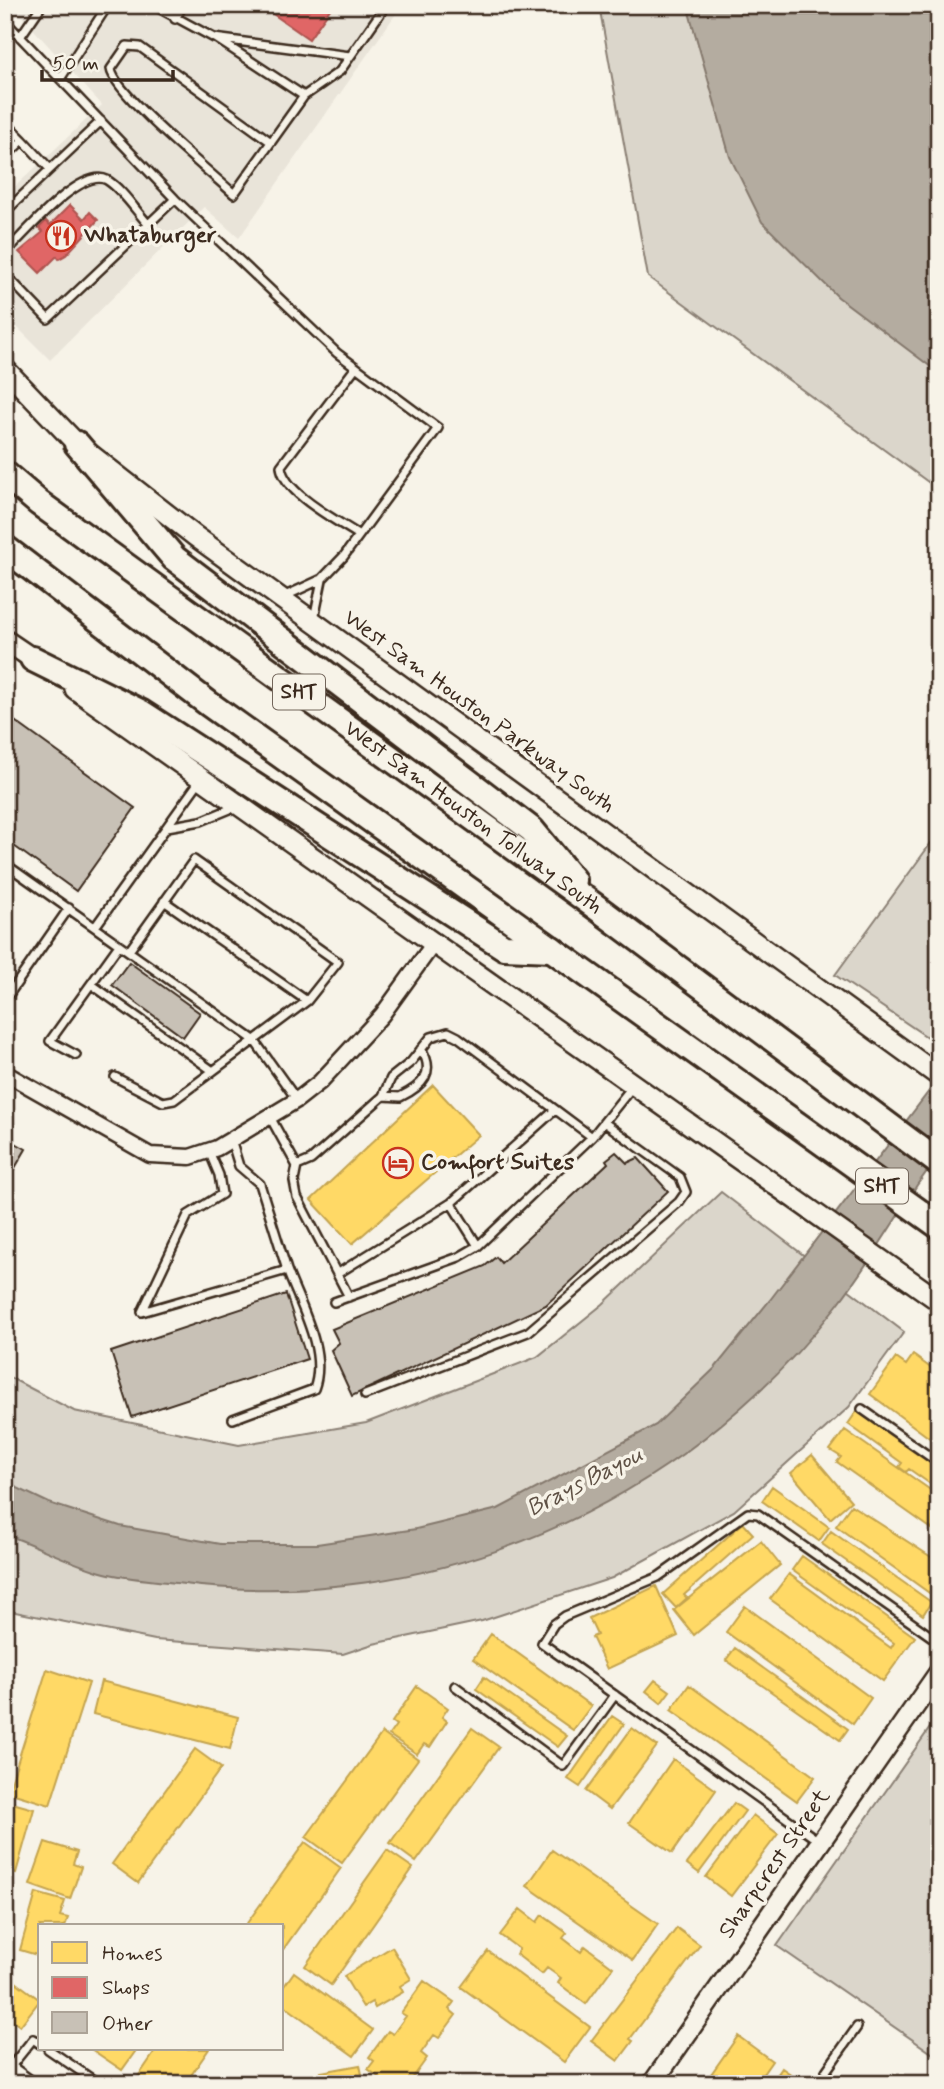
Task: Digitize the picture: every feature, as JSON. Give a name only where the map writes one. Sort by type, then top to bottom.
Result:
[{"type":"highway","points":[[77,444],[174,558],[532,830],[596,907]]},
{"type":"highway","name":"West Sam Houston Tollway South","points":[[5,474],[39,503],[596,907],[855,1103],[939,1163]]},
{"type":"highway","name":"SHT","points":[[5,548],[173,677],[937,1225]]},
{"type":"highway","points":[[33,659],[142,713],[504,947],[552,949]]},
{"type":"main road","name":"West Sam Houston Parkway South","points":[[5,369],[77,444],[280,598],[939,1076]]},
{"type":"main road","points":[[5,640],[939,1301]]},
{"type":"street","points":[[5,1073],[150,1155],[190,1157],[231,1139],[297,1100],[349,1054],[382,1015],[434,943]]},
{"type":"street","name":"Sharpcrest Street","points":[[652,2084],[939,1672]]},
{"type":"street","points":[[7,2069],[27,2084]]},
{"type":"lane","points":[[20,37],[42,5]]},
{"type":"lane","points":[[60,79],[108,5]]},
{"type":"lane","points":[[153,5],[214,38],[304,96]]},
{"type":"lane","points":[[175,19],[183,5]]},
{"type":"lane","points":[[271,142],[140,47],[127,46],[111,69],[114,80],[132,102],[234,194],[304,96],[340,71],[386,5]]},
{"type":"lane","points":[[7,26],[175,199],[337,353],[438,428],[323,579],[280,598]]},
{"type":"lane","points":[[214,38],[350,56]]},
{"type":"lane","points":[[5,212],[101,121]]},
{"type":"lane","points":[[5,122],[50,169]]},
{"type":"lane","points":[[5,157],[23,140]]},
{"type":"lane","points":[[5,253],[74,186],[95,178],[107,180],[148,224]]},
{"type":"lane","points":[[5,274],[48,319],[175,199]]},
{"type":"lane","points":[[356,367],[281,466],[282,475],[290,488],[359,535]]},
{"type":"lane","points":[[314,623],[323,579]]},
{"type":"lane","points":[[95,927],[201,778]]},
{"type":"lane","points":[[166,828],[201,821],[239,805]]},
{"type":"lane","points":[[114,1077],[163,1102],[174,1100],[307,1001],[338,962],[194,860],[129,951]]},
{"type":"lane","points":[[5,877],[11,868],[254,1040],[297,1100]]},
{"type":"lane","points":[[164,901],[307,1001]]},
{"type":"lane","points":[[5,1000],[69,908]]},
{"type":"lane","points":[[76,1055],[50,1041],[119,945]]},
{"type":"lane","points":[[92,984],[213,1071]]},
{"type":"lane","points":[[297,1166],[310,1160],[383,1096],[391,1078],[431,1037],[448,1032],[592,1138]]},
{"type":"lane","points":[[383,1096],[400,1097],[424,1078],[429,1069],[429,1060],[421,1049]]},
{"type":"lane","points":[[334,1302],[459,1257],[478,1246],[592,1138],[634,1085]]},
{"type":"lane","points":[[337,1274],[451,1203],[555,1110]]},
{"type":"lane","points":[[270,1116],[297,1166],[295,1181],[298,1197],[349,1297]]},
{"type":"lane","points":[[365,1395],[528,1332],[679,1202],[686,1192],[680,1177],[605,1123]]},
{"type":"lane","points":[[231,1139],[239,1166],[260,1184],[317,1352],[320,1374],[314,1389],[233,1419]]},
{"type":"lane","points":[[209,1150],[219,1175],[222,1194],[188,1215],[142,1312],[287,1270]]},
{"type":"lane","points":[[451,1203],[478,1246]]},
{"type":"lane","points":[[862,1409],[939,1463]]},
{"type":"lane","points":[[820,1842],[542,1643],[554,1625],[565,1615],[658,1577],[748,1513],[758,1514],[939,1642]]},
{"type":"lane","points":[[455,1686],[563,1766],[615,1695]]},
{"type":"lane","points":[[826,2071],[857,2027]]},
{"type":"lane","points":[[7,2069],[33,2039],[38,2043]]},
{"type":"lane","points":[[49,2050],[99,2084]]},
{"type":"shaded area","points":[[5,5],[402,5],[239,238],[204,207],[50,360],[5,315],[5,196],[102,105],[16,10],[5,19]]},
{"type":"shaded area","points":[[599,5],[939,5],[939,490],[648,277]]},
{"type":"shaded area","points":[[939,832],[939,1045],[835,975]]},
{"type":"shaded area","points":[[721,1192],[904,1332],[849,1407],[734,1511],[612,1578],[482,1621],[373,1644],[343,1654],[155,1640],[5,1610],[5,1375],[74,1411],[239,1445],[366,1423],[537,1357],[603,1304]]},
{"type":"shaded area","points":[[939,1715],[939,2058],[777,1946]]},
{"type":"water","points":[[687,5],[939,5],[939,373],[838,297],[762,222],[730,157]]},
{"type":"water","name":"Brays Bayou","points":[[939,1078],[941,1132],[939,1149],[933,1163],[838,1304],[775,1375],[705,1438],[627,1490],[544,1532],[456,1563],[365,1583],[271,1589],[176,1583],[114,1575],[80,1565],[5,1534],[5,1482],[49,1503],[120,1526],[220,1544],[317,1544],[416,1529],[498,1509],[656,1425],[715,1368]]},
{"type":"building: Homes","name":"Comfort Suites","points":[[433,1085],[479,1135],[352,1244],[311,1200]]},
{"type":"building: Homes","points":[[913,1355],[939,1374],[939,1445],[870,1394],[896,1358],[906,1365]]},
{"type":"building: Homes","points":[[857,1411],[939,1468],[939,1490],[909,1469],[906,1472],[899,1467],[902,1463],[848,1424]]},
{"type":"building: Homes","points":[[845,1430],[939,1496],[939,1534],[837,1462],[841,1457],[830,1450]]},
{"type":"building: Homes","points":[[812,1455],[851,1501],[830,1519],[791,1473]]},
{"type":"building: Homes","points":[[772,1486],[829,1527],[819,1541],[762,1501]]},
{"type":"building: Homes","points":[[851,1505],[939,1562],[939,1600],[836,1526]]},
{"type":"building: Homes","points":[[743,1523],[753,1534],[684,1595],[687,1598],[676,1608],[663,1594]]},
{"type":"building: Homes","points":[[831,1531],[931,1602],[923,1615],[822,1544]]},
{"type":"building: Homes","points":[[761,1541],[780,1565],[694,1635],[674,1610]]},
{"type":"building: Homes","points":[[802,1556],[915,1637],[883,1681],[770,1599],[789,1574],[891,1648],[894,1643],[792,1570]]},
{"type":"building: Homes","points":[[656,1586],[678,1636],[607,1669],[592,1637],[597,1635],[589,1618]]},
{"type":"building: Homes","points":[[745,1606],[871,1698],[853,1724],[726,1632]]},
{"type":"building: Homes","points":[[491,1634],[591,1706],[573,1730],[473,1659]]},
{"type":"building: Homes","points":[[735,1648],[848,1729],[840,1740],[726,1660]]},
{"type":"building: Homes","points":[[47,1669],[89,1683],[50,1805],[8,1792]]},
{"type":"building: Homes","points":[[484,1677],[567,1736],[558,1747],[476,1689]]},
{"type":"building: Homes","points":[[655,1680],[670,1691],[661,1703],[646,1691]]},
{"type":"building: Homes","points":[[101,1681],[238,1717],[230,1749],[93,1714]]},
{"type":"building: Homes","points":[[689,1685],[815,1777],[797,1801],[671,1710]]},
{"type":"building: Homes","points":[[417,1686],[448,1708],[442,1717],[447,1721],[430,1747],[424,1744],[417,1754],[389,1735],[396,1725],[392,1722]]},
{"type":"building: Homes","points":[[612,1716],[624,1724],[580,1787],[568,1779]]},
{"type":"building: Homes","points":[[472,1728],[499,1747],[416,1862],[390,1843]]},
{"type":"building: Homes","points":[[632,1728],[657,1746],[610,1809],[586,1791]]},
{"type":"building: Homes","points":[[382,1733],[418,1759],[342,1863],[306,1837]]},
{"type":"building: Homes","points":[[195,1749],[221,1768],[138,1883],[112,1864]]},
{"type":"building: Homes","points":[[673,1759],[716,1790],[672,1853],[629,1823]]},
{"type":"building: Homes","points":[[5,1801],[34,1809],[16,1873],[5,1870]]},
{"type":"building: Homes","points":[[734,1803],[745,1811],[699,1873],[687,1864]]},
{"type":"building: Homes","points":[[753,1815],[778,1834],[731,1896],[706,1877]]},
{"type":"building: Homes","points":[[45,1842],[77,1852],[73,1864],[81,1867],[70,1899],[30,1885]]},
{"type":"building: Homes","points":[[305,1842],[341,1868],[284,1948],[284,1924],[246,1924]]},
{"type":"building: Homes","points":[[387,1850],[413,1868],[331,1985],[305,1966]]},
{"type":"building: Homes","points":[[552,1850],[658,1924],[633,1960],[527,1886]]},
{"type":"building: Homes","points":[[5,1877],[11,1879],[5,1899]]},
{"type":"building: Homes","points":[[36,1893],[65,1901],[60,1916],[68,1918],[66,1924],[38,1924],[38,1955],[20,1950]]},
{"type":"building: Homes","points":[[520,1909],[537,1922],[542,1915],[567,1933],[563,1938],[581,1952],[585,1946],[613,1967],[586,2004],[558,1983],[561,1978],[547,1968],[542,1974],[516,1954],[519,1949],[500,1935]]},
{"type":"building: Homes","points":[[677,1928],[700,1945],[630,2039],[633,2041],[618,2061],[591,2041]]},
{"type":"building: Homes","points":[[392,1947],[411,1979],[400,1986],[403,1992],[375,2008],[372,2002],[363,2007],[344,1976]]},
{"type":"building: Homes","points":[[488,1951],[590,2027],[564,2062],[461,1987]]},
{"type":"building: Homes","points":[[294,1972],[373,2030],[354,2056],[284,2005],[284,1986]]},
{"type":"building: Homes","points":[[5,1974],[38,1999],[38,2003],[20,2026],[5,2015]]},
{"type":"building: Homes","points":[[424,1981],[454,2002],[449,2009],[456,2015],[439,2038],[434,2035],[421,2053],[427,2058],[409,2083],[404,2080],[401,2084],[388,2084],[368,2069],[374,2061],[369,2057],[388,2031],[393,2034],[406,2016],[401,2013]]},
{"type":"building: Homes","points":[[738,2036],[772,2061],[756,2084],[704,2084]]},
{"type":"building: Homes","points":[[92,2050],[136,2050],[122,2070]]},
{"type":"building: Homes","points":[[156,2050],[208,2050],[185,2084],[133,2084]]},
{"type":"building: Homes","points":[[360,2065],[364,2084],[324,2084],[321,2072]]},
{"type":"building: Homes","points":[[782,2068],[805,2084],[771,2084]]},
{"type":"building: Shops","points":[[260,5],[333,5],[309,39]]},
{"type":"building: Shops","name":"Whataburger","points":[[70,205],[84,219],[90,212],[98,220],[66,255],[59,259],[57,256],[40,273],[19,252],[43,232],[39,228],[46,221],[50,225]]},
{"type":"building: Other","points":[[5,714],[135,808],[76,891],[14,846],[5,848]]},
{"type":"building: Other","points":[[129,962],[200,1013],[183,1037],[112,985]]},
{"type":"building: Other","points":[[5,1137],[26,1149],[5,1185]]},
{"type":"building: Other","points":[[616,1152],[627,1163],[638,1158],[668,1191],[546,1305],[352,1396],[331,1350],[339,1343],[332,1329],[485,1266],[496,1257],[501,1263],[608,1163],[606,1160]]},
{"type":"building: Other","points":[[286,1294],[307,1359],[132,1417],[111,1352]]},
{"type":"place","name":"Whataburger","points":[[61,236]]},
{"type":"place","name":"Comfort Suites","points":[[398,1163]]}]
